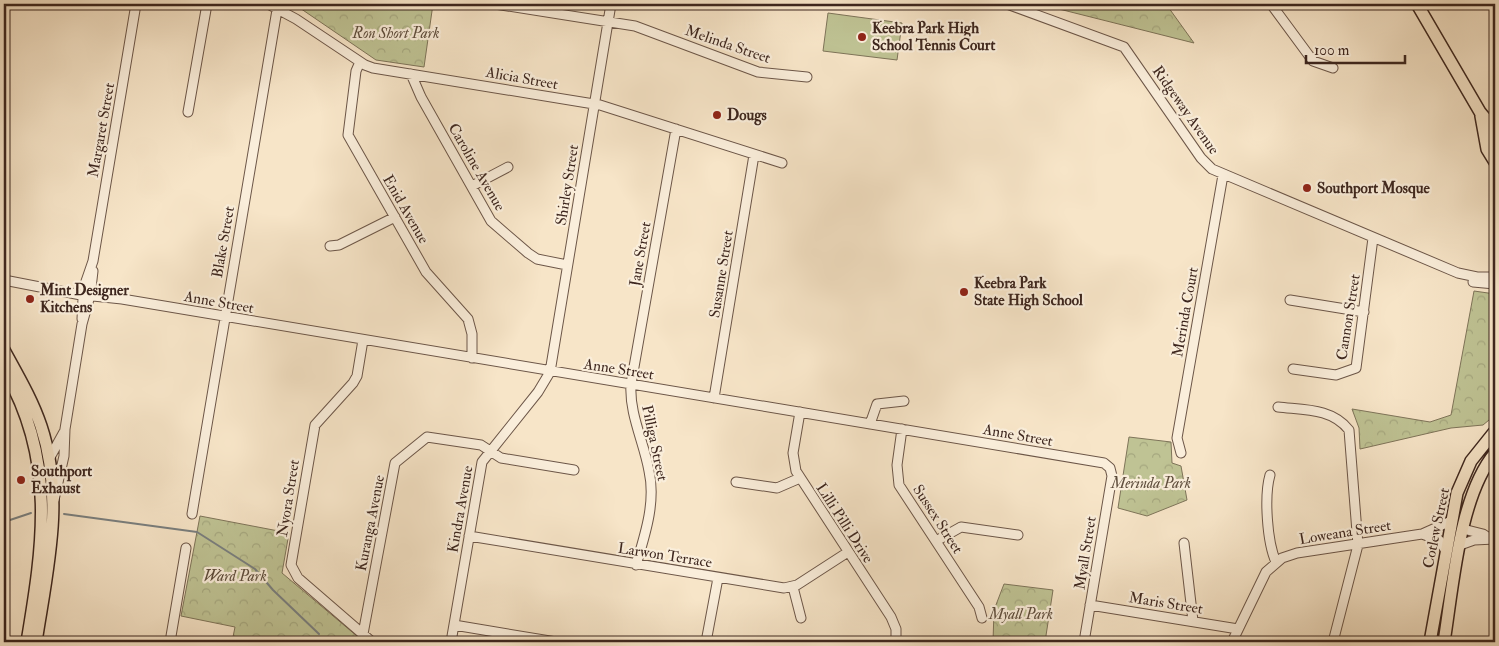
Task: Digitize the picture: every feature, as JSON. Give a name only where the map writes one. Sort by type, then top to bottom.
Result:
[{"type":"main road","points":[[1417,4],[1480,112],[1495,132],[1486,142]]},
{"type":"main road","points":[[1480,112],[1487,149],[1494,157]]},
{"type":"main road","points":[[4,350],[36,413],[44,461],[51,548],[36,642]]},
{"type":"main road","points":[[4,370],[22,407],[44,461]]},
{"type":"main road","name":"Cotlew Street","points":[[1430,642],[1451,521],[1458,493],[1468,467],[1495,430]]},
{"type":"main road","name":"Cotlew Street","points":[[1444,642],[1463,528],[1474,489],[1495,452]]},
{"type":"main road","points":[[27,642],[48,501]]},
{"type":"main road","points":[[1445,554],[1449,552],[1454,533],[1463,528]]},
{"type":"street","name":"Margaret Street","points":[[48,501],[59,486],[64,456],[65,430],[136,4]]},
{"type":"street","points":[[188,112],[207,4]]},
{"type":"street","name":"Melinda Street","points":[[495,4],[608,21],[648,30],[758,72],[807,77]]},
{"type":"street","name":"Shirley Street","points":[[550,372],[611,4]]},
{"type":"street","points":[[1271,4],[1313,61],[1334,68]]},
{"type":"street","name":"Alicia Street","points":[[274,5],[360,62],[373,68],[594,104],[754,155],[782,162]]},
{"type":"street","name":"Blake Street","points":[[192,514],[274,5]]},
{"type":"street","name":"Ridgeway Avenue","points":[[1012,5],[1124,48],[1201,158],[1212,169],[1458,273],[1477,283],[1495,284]]},
{"type":"street","name":"Enid Avenue","points":[[360,62],[356,71],[348,135],[426,272],[468,319],[472,334],[472,358]]},
{"type":"street","name":"Caroline Avenue","points":[[411,74],[421,97],[491,221],[510,239],[537,259],[567,265]]},
{"type":"street","name":"Jane Street","points":[[631,384],[676,129]]},
{"type":"street","name":"Susanne Street","points":[[714,398],[754,155]]},
{"type":"street","points":[[472,186],[508,167]]},
{"type":"street","name":"Merinda Court","points":[[1181,453],[1178,438],[1223,175]]},
{"type":"street","points":[[330,246],[338,245],[395,217]]},
{"type":"street","name":"Cannon Street","points":[[1293,368],[1336,376],[1356,368],[1374,238]]},
{"type":"street","name":"Ridgeway Avenue","points":[[1458,273],[1477,278],[1495,277]]},
{"type":"street","name":"Anne Street","points":[[4,280],[122,298],[550,372],[1101,462],[1110,468]]},
{"type":"street","points":[[1290,300],[1364,312]]},
{"type":"street","name":"Nyora Street","points":[[363,340],[357,376],[353,383],[315,425],[291,565],[298,578],[372,642]]},
{"type":"street","name":"Kindra Avenue","points":[[451,642],[480,467],[490,450],[538,392],[550,372]]},
{"type":"street","name":"Pilliga Street","points":[[631,384],[634,414],[650,472],[652,490],[636,565]]},
{"type":"street","points":[[870,424],[877,404],[904,401]]},
{"type":"street","points":[[1278,407],[1325,413],[1340,419],[1349,430],[1358,545],[1333,642]]},
{"type":"street","name":"Lilli Pilli Drive","points":[[800,412],[793,453],[794,466],[891,617],[896,629],[896,642]]},
{"type":"street","name":"Sussex Street","points":[[902,429],[897,465],[899,485],[979,607],[982,618]]},
{"type":"street","points":[[44,461],[65,430]]},
{"type":"street","name":"Kuranga Avenue","points":[[363,634],[395,463],[427,437],[481,445],[490,450]]},
{"type":"street","points":[[490,450],[501,458],[574,470]]},
{"type":"street","points":[[44,461],[55,460],[64,456]]},
{"type":"street","name":"Myall Street","points":[[1084,642],[1112,476],[1110,468]]},
{"type":"street","points":[[1232,642],[1266,572],[1276,562],[1271,548],[1267,492],[1270,475]]},
{"type":"street","points":[[736,482],[777,488],[800,478]]},
{"type":"street","name":"Loweana Street","points":[[1276,562],[1297,553],[1422,534],[1451,521]]},
{"type":"street","points":[[936,541],[961,527],[1018,535]]},
{"type":"street","points":[[1463,528],[1484,534],[1492,539]]},
{"type":"street","points":[[1422,534],[1439,540],[1445,554]]},
{"type":"street","name":"Larwon Terrace","points":[[469,536],[778,588],[793,587]]},
{"type":"street","points":[[1460,545],[1474,540],[1492,539]]},
{"type":"street","points":[[1184,543],[1193,621]]},
{"type":"street","points":[[170,642],[186,548]]},
{"type":"street","points":[[801,618],[793,587],[848,552]]},
{"type":"street","points":[[706,642],[718,578]]},
{"type":"street","name":"Maris Street","points":[[1090,604],[1238,629]]},
{"type":"street","points":[[454,625],[556,642]]},
{"type":"street","points":[[4,641],[13,642]]},
{"type":"green space","name":"Ron Short Park","points":[[294,4],[433,4],[424,67],[376,60]]},
{"type":"green space","points":[[1056,4],[1166,4],[1194,43],[1055,8]]},
{"type":"green space","name":"Keebra Park High School Tennis Court","points":[[828,13],[902,23],[897,60],[823,51]]},
{"type":"green space","points":[[1474,291],[1495,294],[1495,415],[1483,425],[1451,428],[1360,449],[1359,428],[1352,409],[1430,422],[1451,415]]},
{"type":"green space","name":"Merinda Park","points":[[1129,437],[1171,442],[1172,463],[1181,466],[1187,500],[1147,516],[1118,508]]},
{"type":"green space","name":"Ward Park","points":[[200,516],[289,533],[282,573],[364,642],[232,642],[235,627],[181,616]]},
{"type":"green space","name":"Myall Park","points":[[1004,584],[1053,590],[1045,642],[993,642],[994,610]]},
{"type":"waterway","points":[[4,522],[31,513]]},
{"type":"waterway","points":[[64,514],[197,532],[255,569],[273,590],[319,634]]},
{"type":"place","name":"Keebra Park High School Tennis Court","points":[[862,37]]},
{"type":"place","name":"Dougs","points":[[717,115]]},
{"type":"place","name":"Southport Mosque","points":[[1307,188]]},
{"type":"place","name":"Keebra Park State High School","points":[[964,292]]},
{"type":"place","name":"Mint Designer Kitchens","points":[[30,299]]},
{"type":"place","name":"Southport Exhaust","points":[[21,480]]}]
